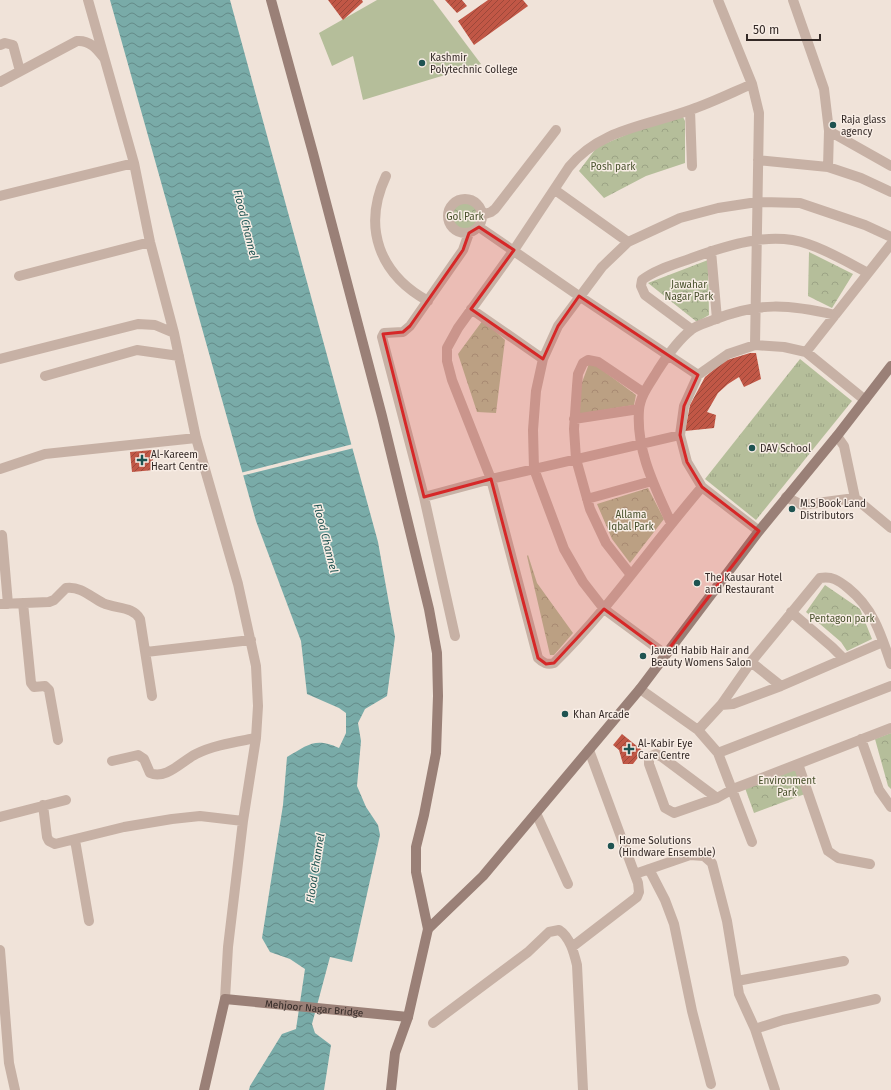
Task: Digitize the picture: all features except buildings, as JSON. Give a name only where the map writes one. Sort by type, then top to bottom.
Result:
[{"type":"main road","points":[[271,0],[382,416],[429,609],[437,653],[438,696],[436,753],[416,847],[416,872],[428,929],[408,1017],[395,1053],[391,1090]]},
{"type":"main road","points":[[428,929],[483,876],[640,689],[759,531],[837,436],[891,366]]},
{"type":"main road","points":[[204,1090],[224,999]]},
{"type":"main road","name":"Mehjoor Nagar Bridge","points":[[224,999],[408,1017]]},
{"type":"street","points":[[88,0],[134,162],[150,242],[174,333],[196,438],[238,584],[251,640],[258,689],[256,738],[243,821],[228,947],[224,999]]},
{"type":"street","points":[[718,0],[752,84],[759,113],[755,307],[756,345]]},
{"type":"street","points":[[793,0],[824,88],[829,131],[828,167]]},
{"type":"street","points":[[0,82],[77,40],[84,41],[92,45],[106,60]]},
{"type":"street","points":[[0,45],[6,43],[13,45],[20,71]]},
{"type":"street","points":[[702,487],[671,523],[604,609],[554,663],[546,664],[538,658],[491,479],[452,380],[447,360],[447,348],[472,309],[555,190],[569,166],[580,154],[595,142],[616,133],[690,110],[752,84]]},
{"type":"street","points":[[690,110],[692,166]]},
{"type":"street","points":[[482,215],[492,212],[495,209],[556,130]]},
{"type":"street","points":[[829,131],[891,166]]},
{"type":"street","points":[[758,160],[828,167],[860,178],[891,192]]},
{"type":"street","points":[[0,196],[134,162]]},
{"type":"street","points":[[386,176],[381,186],[376,208],[376,232],[381,252],[398,279],[414,293],[428,301]]},
{"type":"street","points":[[555,190],[628,242]]},
{"type":"street","points":[[460,199],[466,199],[477,204],[482,215],[478,226],[469,233],[463,234],[452,228],[447,218],[450,206],[460,199]]},
{"type":"street","points":[[665,654],[604,609],[583,582],[564,548],[534,469],[533,430],[536,391],[544,359],[558,326],[602,267],[628,242],[680,218],[718,208],[757,202],[800,203],[865,224],[891,237]]},
{"type":"street","points":[[478,226],[579,296],[698,375]]},
{"type":"street","points":[[454,636],[424,497],[382,337],[384,333],[400,333],[406,330],[464,250],[469,233]]},
{"type":"street","points":[[692,329],[645,295],[642,288],[642,282],[647,276],[711,251],[757,240],[786,240],[807,243],[868,273]]},
{"type":"street","points":[[18,276],[150,242]]},
{"type":"street","points":[[806,352],[891,244]]},
{"type":"street","points":[[711,251],[717,319]]},
{"type":"street","points":[[671,523],[652,481],[640,445],[639,409],[644,393],[668,354],[692,329],[755,307],[778,306],[807,309],[835,315]]},
{"type":"street","points":[[472,309],[544,359]]},
{"type":"street","points":[[0,359],[138,324],[155,325],[174,333]]},
{"type":"street","points":[[759,531],[702,487],[687,462],[680,435],[684,406],[698,375],[728,354],[756,345],[784,346],[806,352],[865,400]]},
{"type":"street","points":[[45,376],[137,350],[179,356]]},
{"type":"street","points":[[631,575],[606,543],[586,499],[576,459],[574,419],[578,374],[581,366],[588,360],[592,360],[603,365],[644,393]]},
{"type":"street","points":[[574,419],[639,409]]},
{"type":"street","points":[[424,497],[491,479],[680,435]]},
{"type":"street","points":[[837,436],[844,446],[855,498],[891,528]]},
{"type":"street","points":[[0,468],[46,454],[196,438]]},
{"type":"street","points":[[586,499],[652,481]]},
{"type":"street","points":[[786,497],[802,505],[855,498]]},
{"type":"street","points":[[2,535],[4,604],[49,602],[54,600],[66,588],[78,589],[103,603],[126,609],[138,616],[146,652],[152,696]]},
{"type":"street","points":[[698,730],[721,705],[751,662],[820,578],[834,578],[860,598],[870,610],[891,664]]},
{"type":"street","points":[[23,603],[31,683],[34,687],[45,686],[49,690],[58,740]]},
{"type":"street","points":[[791,612],[843,658]]},
{"type":"street","points":[[146,652],[251,640]]},
{"type":"street","points":[[721,705],[733,704],[781,686],[883,642]]},
{"type":"street","points":[[751,662],[781,686]]},
{"type":"street","points":[[718,753],[891,686]]},
{"type":"street","points":[[640,689],[698,730],[718,753],[752,842]]},
{"type":"street","points":[[716,798],[658,755],[653,754],[649,757],[649,764],[665,808],[670,812],[680,812],[716,798],[733,789],[891,728]]},
{"type":"street","points":[[112,761],[138,756],[144,759],[150,773],[156,775],[164,774],[202,752],[219,746],[256,738]]},
{"type":"street","points":[[861,739],[879,790],[891,807]]},
{"type":"street","points":[[572,947],[637,897],[639,888],[589,750]]},
{"type":"street","points":[[798,764],[828,851],[838,858],[870,864]]},
{"type":"street","points":[[0,817],[66,800]]},
{"type":"street","points":[[43,805],[49,841],[52,844],[59,844],[124,827],[172,819],[200,816],[243,821]]},
{"type":"street","points":[[536,813],[568,884]]},
{"type":"street","points":[[75,840],[89,921]]},
{"type":"street","points":[[635,874],[690,855],[704,856],[712,863],[727,921],[740,999],[755,1029],[775,1090]]},
{"type":"street","points":[[649,869],[665,900],[674,924],[692,1011],[711,1084]]},
{"type":"street","points":[[433,1023],[528,952],[549,932],[556,930],[561,931],[572,947],[577,965],[583,1090]]},
{"type":"street","points":[[0,950],[9,1063],[15,1090]]},
{"type":"street","points":[[736,981],[844,961]]},
{"type":"street","points":[[755,1029],[783,1020],[876,1000]]},
{"type":"highlighted area","points":[[479,227],[514,250],[471,309],[543,359],[558,326],[579,296],[698,375],[684,406],[680,435],[687,462],[702,487],[759,531],[665,654],[604,609],[554,663],[546,664],[538,658],[491,479],[424,497],[383,334],[403,332],[410,326],[463,250],[469,233]]},
{"type":"green space","points":[[377,0],[433,0],[481,64],[363,100],[353,56],[332,66],[319,33]]},
{"type":"green space","name":"Posh park","points":[[683,117],[685,121],[685,163],[646,176],[604,198],[579,171],[597,147],[635,131]]},
{"type":"green space","name":"Gol Park","points":[[465,201],[475,206],[480,216],[475,226],[465,231],[455,226],[450,216],[455,206]]},
{"type":"green space","points":[[809,252],[853,274],[832,308],[808,296]]},
{"type":"green space","name":"Jawahar Nagar Park","points":[[708,260],[709,315],[697,322],[648,283]]},
{"type":"green space","points":[[483,320],[505,340],[496,413],[477,412],[458,354]]},
{"type":"green space","points":[[800,359],[852,401],[756,520],[705,479]]},
{"type":"green space","points":[[590,361],[636,395],[634,405],[579,414],[581,385]]},
{"type":"green space","name":"Allama Iqbal Park","points":[[648,488],[664,519],[630,563],[612,539],[597,504]]},
{"type":"green space","points":[[528,555],[537,583],[573,633],[554,655],[550,655]]},
{"type":"green space","name":"Pentagon park","points":[[825,585],[860,609],[872,639],[847,651],[841,642],[806,612]]},
{"type":"green space","points":[[891,733],[891,789],[888,786],[875,739]]},
{"type":"green space","name":"Environment Park","points":[[797,767],[805,794],[754,813],[745,788]]},
{"type":"water","name":"Flood Channel","points":[[110,0],[230,0],[378,542],[395,637],[387,696],[365,709],[358,723],[361,741],[357,786],[366,807],[378,825],[380,835],[352,962],[330,957],[312,1024],[315,1033],[331,1045],[324,1090],[249,1090],[282,1034],[296,1029],[305,969],[290,959],[270,952],[262,938],[283,805],[287,757],[312,744],[324,743],[339,748],[346,733],[346,713],[339,708],[307,694],[301,641],[256,521]]},
{"type":"pier","points":[[353,444],[354,448],[241,476],[240,473]]},
{"type":"place","name":"Kashmir Polytechnic College","points":[[422,63]]},
{"type":"place","name":"Raja glass agency","points":[[833,125]]},
{"type":"place","name":"DAV School","points":[[752,448]]},
{"type":"place","name":"Al-Kareem Heart Centre","points":[[142,460]]},
{"type":"place","name":"M.S Book Land Distributors","points":[[792,509]]},
{"type":"place","name":"The Kausar Hotel and Restaurant","points":[[697,583]]},
{"type":"place","name":"Jawed Habib Hair and Beauty Womens Salon","points":[[643,656]]},
{"type":"place","name":"Khan Arcade","points":[[565,714]]},
{"type":"place","name":"Al-Kabir Eye Care Centre","points":[[629,749]]},
{"type":"place","name":"Home Solutions (Hindware Ensemble)","points":[[611,846]]}]
